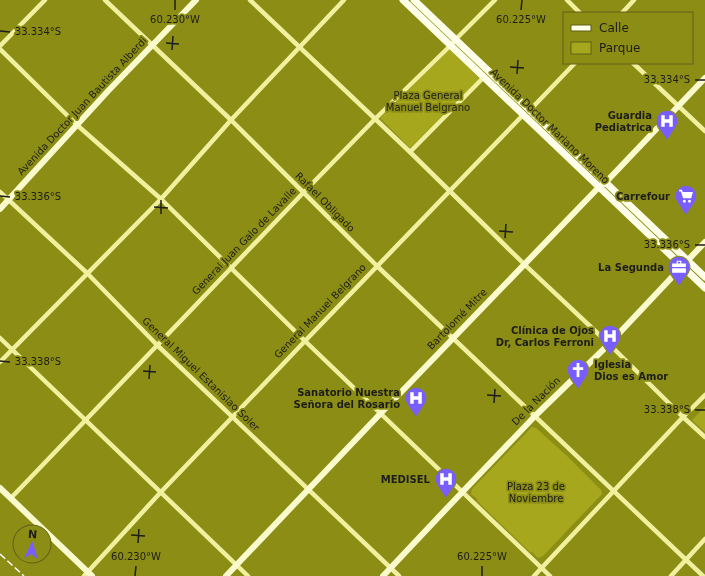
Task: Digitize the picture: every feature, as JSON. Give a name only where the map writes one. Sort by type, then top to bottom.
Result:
[{"type":"main road","name":"Avenida Doctor Mariano Moreno","points":[[403,0],[705,288]]},
{"type":"main road","name":"Avenida Doctor Mariano Moreno","points":[[414,0],[705,277]]},
{"type":"street","points":[[0,46],[45,0]]},
{"type":"street","name":"Rafael Obligado","points":[[104,0],[231,120],[377,266],[703,576]]},
{"type":"street","name":"Avenida Doctor Juan Bautista Alberdi","points":[[0,209],[77,125],[196,0]]},
{"type":"street","points":[[250,0],[410,152],[683,417],[705,436]]},
{"type":"street","points":[[0,362],[161,198],[231,120],[344,0]]},
{"type":"street","name":"General Juan Galo de Lavalle","points":[[11,498],[86,421],[230,268],[375,119],[495,0]]},
{"type":"street","points":[[567,0],[579,12]]},
{"type":"street","points":[[623,12],[634,0]]},
{"type":"street","points":[[0,49],[77,125],[161,198],[230,268],[380,414],[550,576]]},
{"type":"street","name":"General Manuel Belgrano","points":[[88,575],[160,492],[573,64]]},
{"type":"street","points":[[634,64],[705,131]]},
{"type":"street","points":[[410,152],[484,77]]},
{"type":"street","name":"Bartolomé Mitre","points":[[226,576],[524,264],[599,187],[606,182],[705,78]]},
{"type":"street","name":"General Miguel Estanislao Soler","points":[[0,192],[87,273],[157,345],[399,576]]},
{"type":"street","name":"De la Nación","points":[[383,576],[535,416],[609,344],[705,242]]},
{"type":"street","points":[[0,338],[248,576]]},
{"type":"street","points":[[534,576],[705,395]]},
{"type":"street","points":[[0,488],[88,575]]},
{"type":"street","points":[[671,576],[705,539]]},
{"type":"green space","name":"Plaza General Manuel Belgrano","points":[[450,49],[480,79],[410,148],[380,118]]},
{"type":"green space","points":[[705,407],[705,432],[692,420]]},
{"type":"green space","name":"Plaza 23 de Noviembre","points":[[532,427],[536,428],[567,456],[601,490],[602,494],[543,556],[538,558],[532,552],[531,553],[471,494],[472,489]]},
{"type":"railway","points":[[0,554],[24,576]]},
{"type":"place","name":"Guardia Pediatrica","points":[[667,140]]},
{"type":"place","name":"Carrefour","points":[[686,216]]},
{"type":"place","name":"La Segunda","points":[[679,286]]},
{"type":"place","name":"Clínica de Ojos Dr, Carlos Ferroni","points":[[610,356]]},
{"type":"place","name":"Iglesia Dios es Amor","points":[[578,390]]},
{"type":"place","name":"Sanatorio Nuestra Señora del Rosario","points":[[416,418]]},
{"type":"place","name":"MEDISEL","points":[[446,498]]}]
